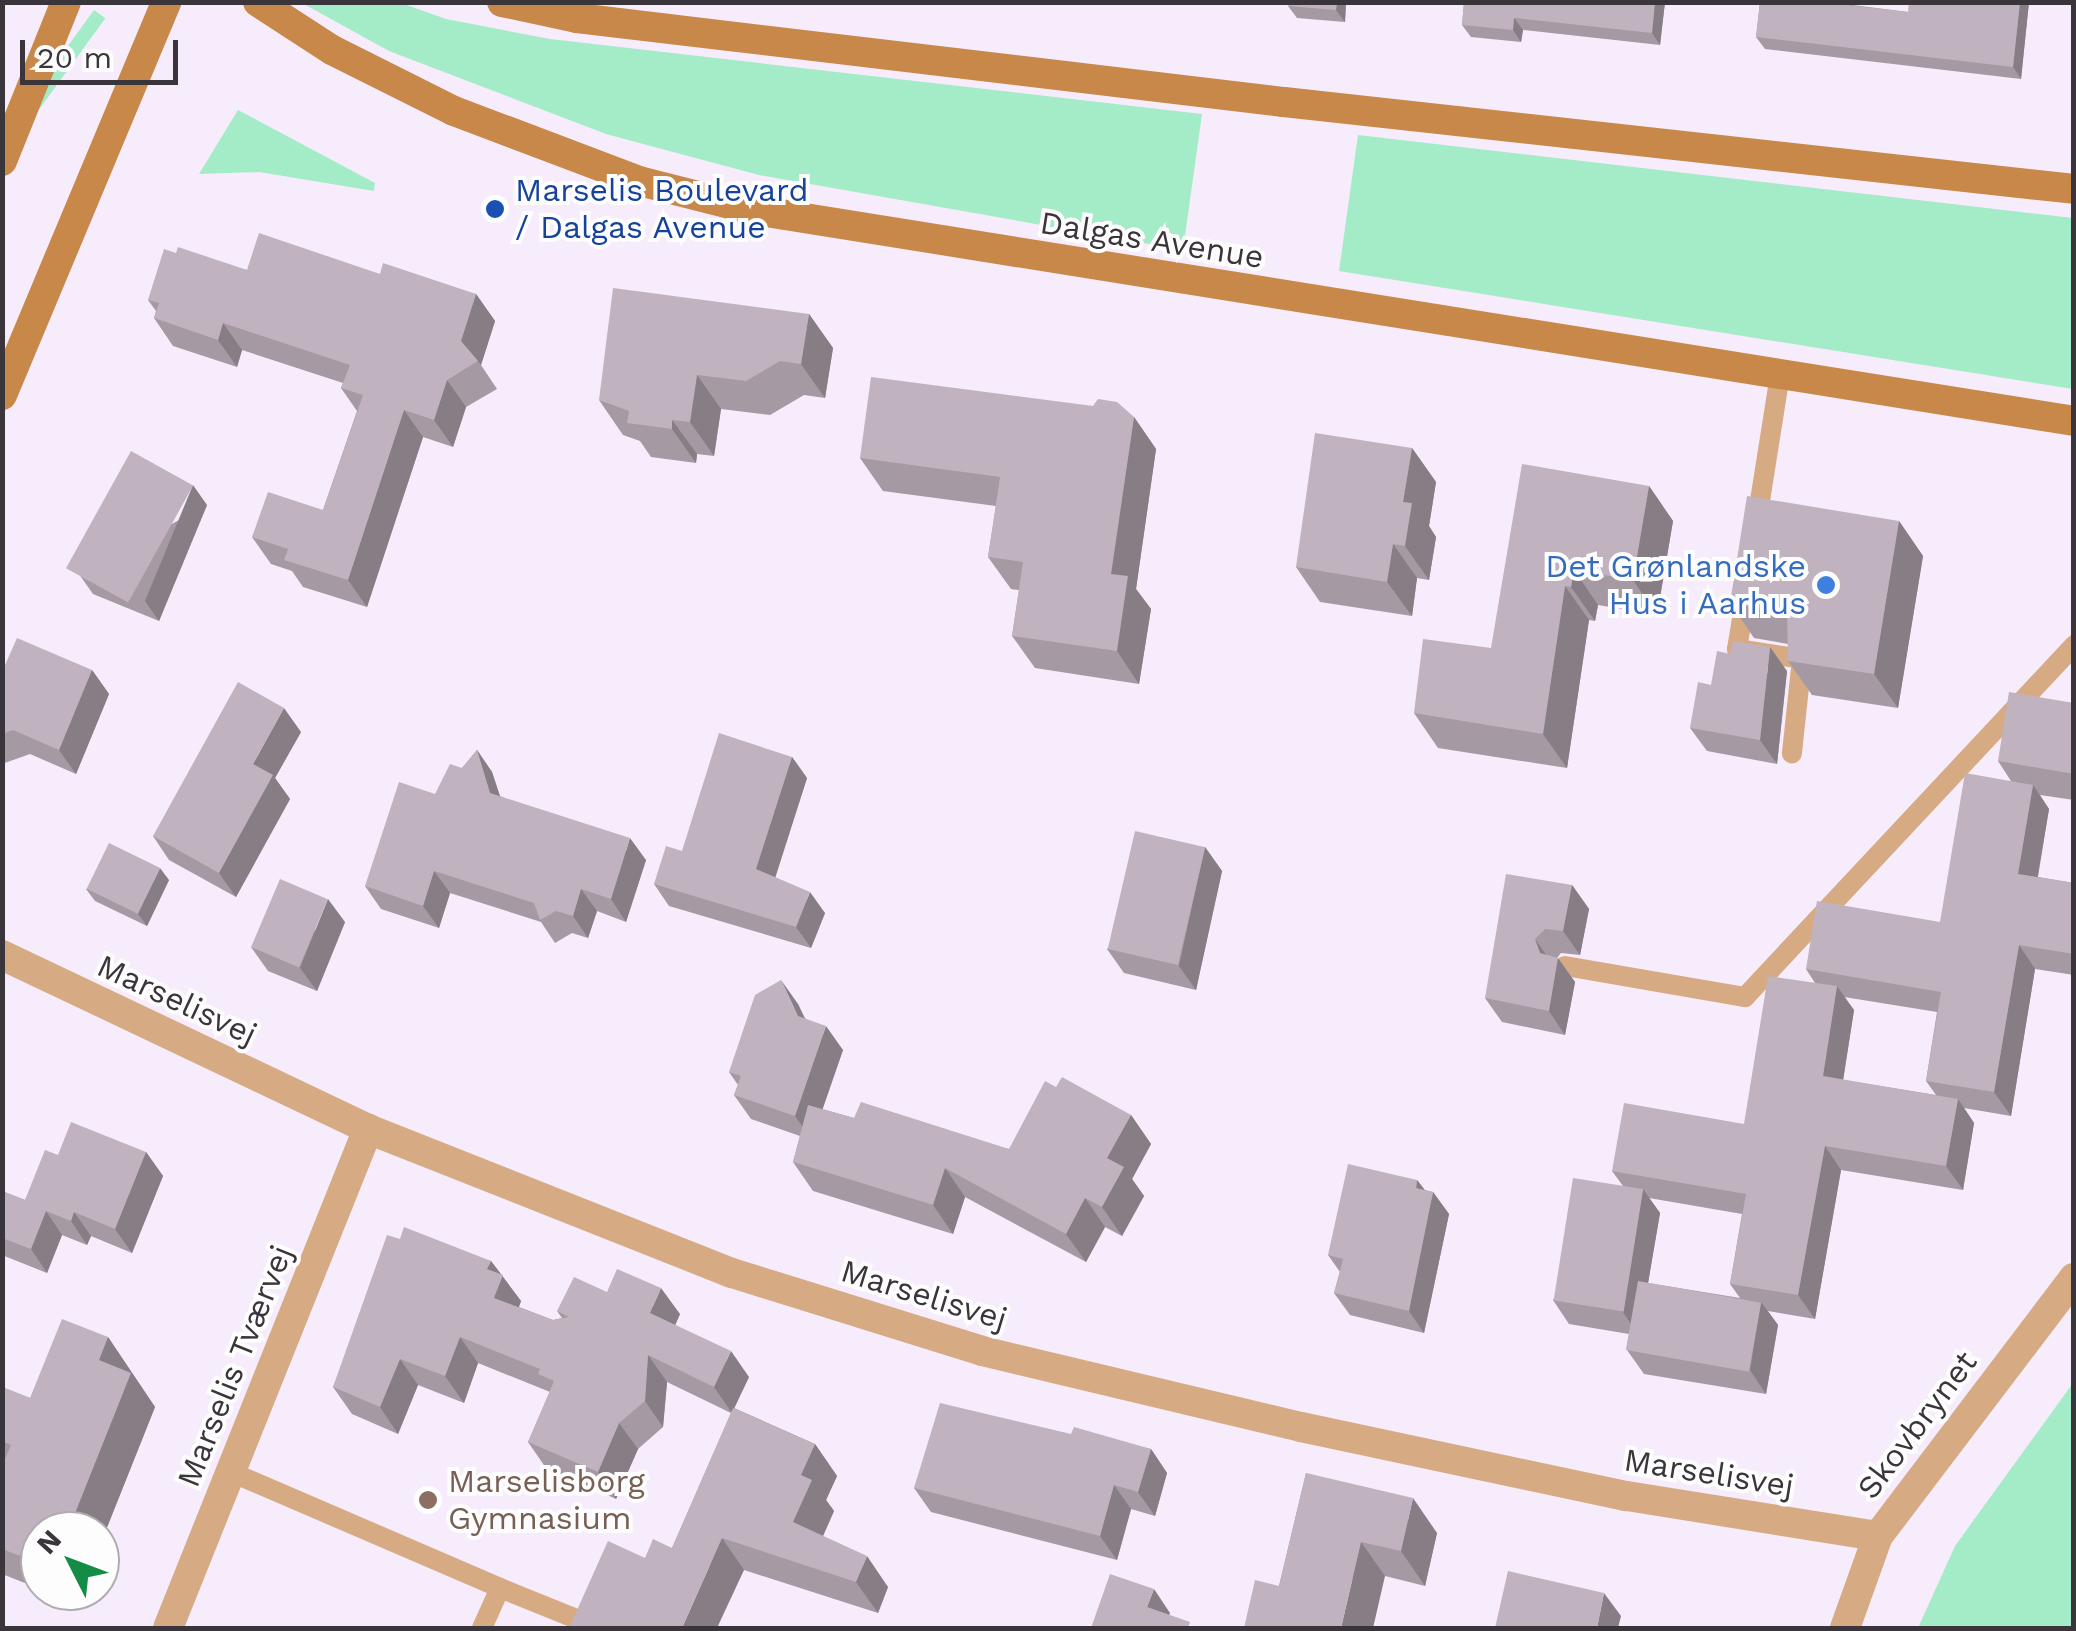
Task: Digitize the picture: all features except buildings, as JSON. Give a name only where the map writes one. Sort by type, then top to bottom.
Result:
[{"type":"street","points":[[2,161],[66,2]]},
{"type":"street","points":[[2,395],[166,2]]},
{"type":"street","name":"Dalgas Avenue","points":[[258,2],[332,50],[454,111],[639,181],[754,210],[2074,421]]},
{"type":"street","points":[[502,2],[596,20],[1284,102],[2074,189]]},
{"type":"street","name":"Marselisvej","points":[[2,955],[368,1129],[732,1273],[982,1351],[1627,1496],[1878,1536]]},
{"type":"street","name":"Marselis Tværvej","points":[[168,1628],[368,1129]]},
{"type":"street","name":"Skovbrynet","points":[[1846,1628],[1878,1536],[2074,1278]]},
{"type":"lane","points":[[1780,375],[1737,649],[1802,659],[1792,753]]},
{"type":"lane","points":[[1565,966],[1745,997],[2074,645]]},
{"type":"lane","points":[[230,1472],[588,1624],[586,1628]]},
{"type":"lane","points":[[482,1628],[500,1588]]},
{"type":"green space","points":[[302,3],[401,3],[446,19],[550,39],[1202,114],[1183,250],[759,175],[606,134],[389,51]]},
{"type":"green space","points":[[94,10],[105,18],[2,160],[2,137]]},
{"type":"green space","points":[[238,110],[375,183],[374,191],[259,172],[199,174]]},
{"type":"green space","points":[[1358,135],[2073,218],[2073,389],[1339,271]]},
{"type":"green space","points":[[2073,1383],[2073,1628],[1918,1628],[1955,1546]]},
{"type":"place","name":"Marselis Boulevard / Dalgas Avenue","points":[[495,209]]},
{"type":"place","name":"Det Grønlandske Hus i Aarhus","points":[[1826,585]]},
{"type":"place","name":"Marselisborg Gymnasium","points":[[428,1500]]}]
